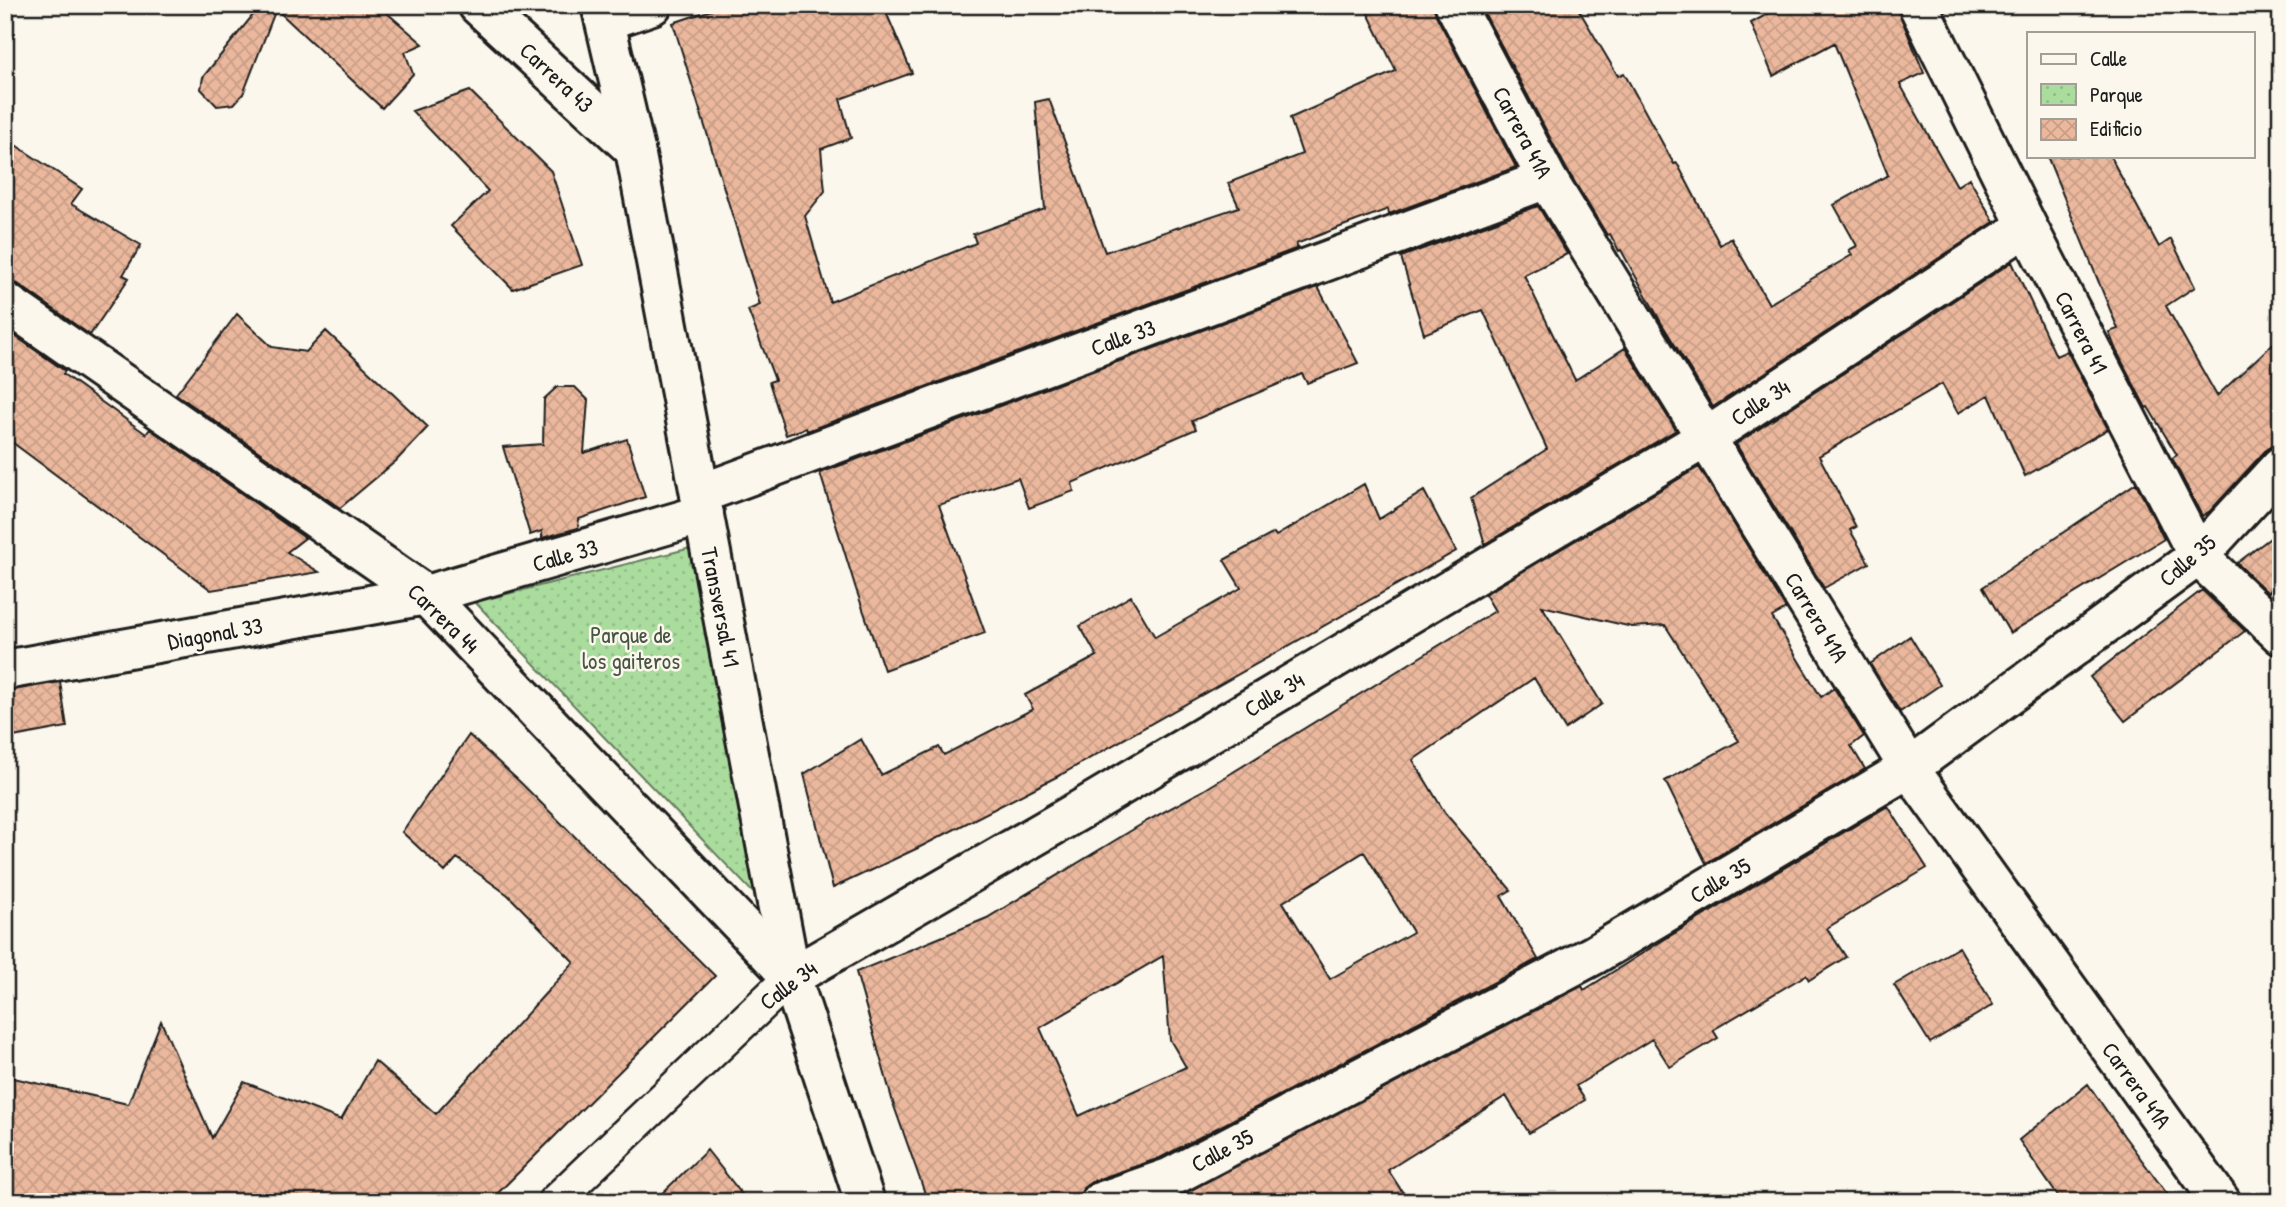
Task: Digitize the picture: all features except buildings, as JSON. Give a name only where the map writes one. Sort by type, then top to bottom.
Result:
[{"type":"street","name":"Carrera 43","points":[[478,5],[635,149]]},
{"type":"street","points":[[603,13],[652,5]]},
{"type":"street","name":"Carrera 41A","points":[[1455,5],[1547,179],[1909,768],[2221,1202]]},
{"type":"street","name":"Carrera 41","points":[[1918,5],[2027,226],[2198,556],[2281,635]]},
{"type":"street","name":"Transversal 41","points":[[603,13],[635,149],[791,977],[865,1202]]},
{"type":"street","name":"Calle 33","points":[[425,595],[702,504],[1547,179]]},
{"type":"street","name":"Calle 34","points":[[791,977],[1080,810],[1707,437],[2027,226]]},
{"type":"street","name":"Carrera 44","points":[[5,302],[425,595],[791,977]]},
{"type":"street","name":"Calle 35","points":[[1100,1202],[1169,1178],[1594,955],[1909,768],[2198,556],[2281,466]]},
{"type":"street","name":"Diagonal 33","points":[[5,670],[425,595]]},
{"type":"lane","name":"Calle 34","points":[[554,1202],[791,977]]},
{"type":"green space","name":"Parque de los gaiteros","points":[[695,547],[761,901],[475,602]]}]
